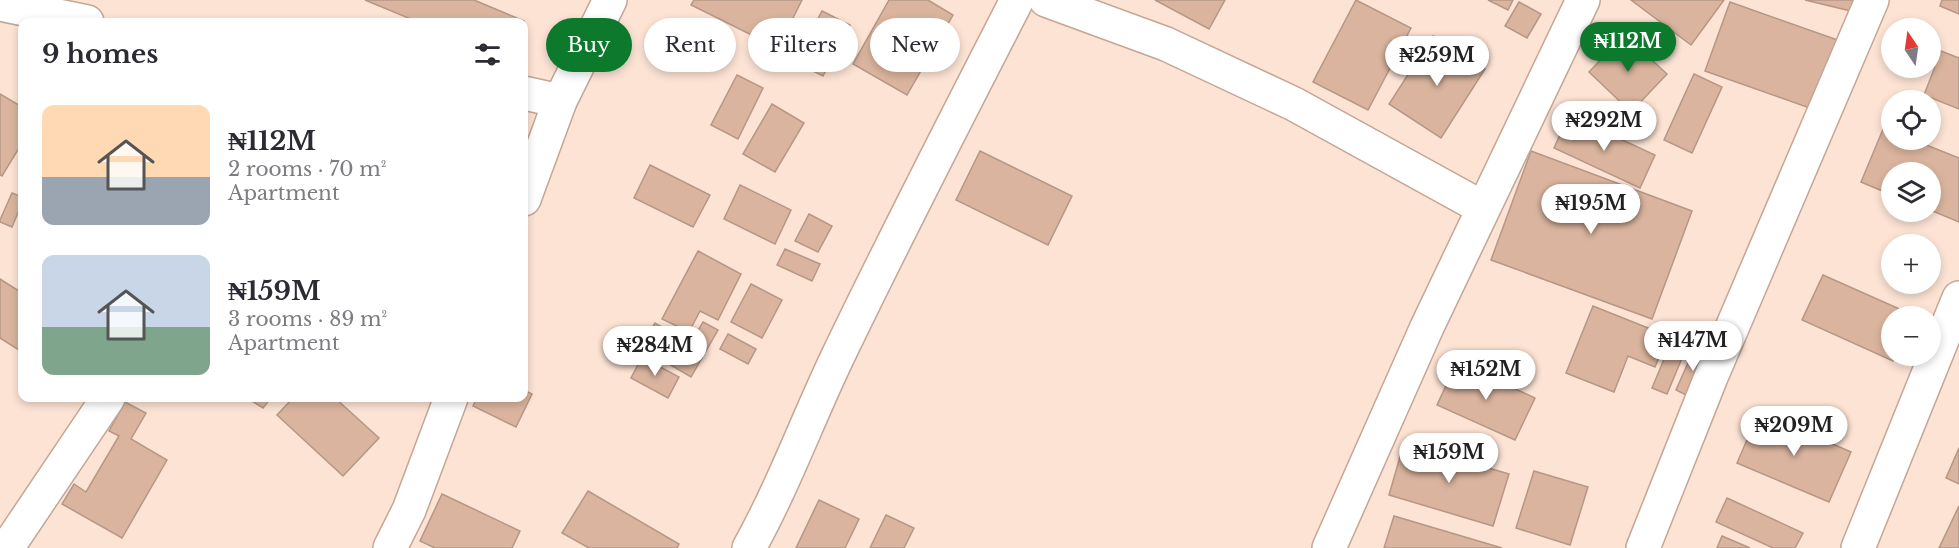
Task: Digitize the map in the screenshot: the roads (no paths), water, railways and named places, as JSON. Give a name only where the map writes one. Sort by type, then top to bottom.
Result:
[{"type":"street","points":[[528,188],[560,101],[610,0]]},
{"type":"street","points":[[749,548],[765,518],[815,403],[897,231],[1017,0]]},
{"type":"street","points":[[1046,0],[1166,44],[1294,104],[1483,208]]},
{"type":"street","points":[[1329,548],[1427,327],[1583,0]]},
{"type":"street","points":[[1643,548],[1711,377],[1872,0]]},
{"type":"street","points":[[0,4],[68,18]]},
{"type":"street","points":[[528,94],[560,101]]},
{"type":"street","points":[[1858,548],[1959,298]]},
{"type":"street","points":[[5,543],[105,402]]},
{"type":"street","points":[[390,548],[409,510],[450,402]]}]
